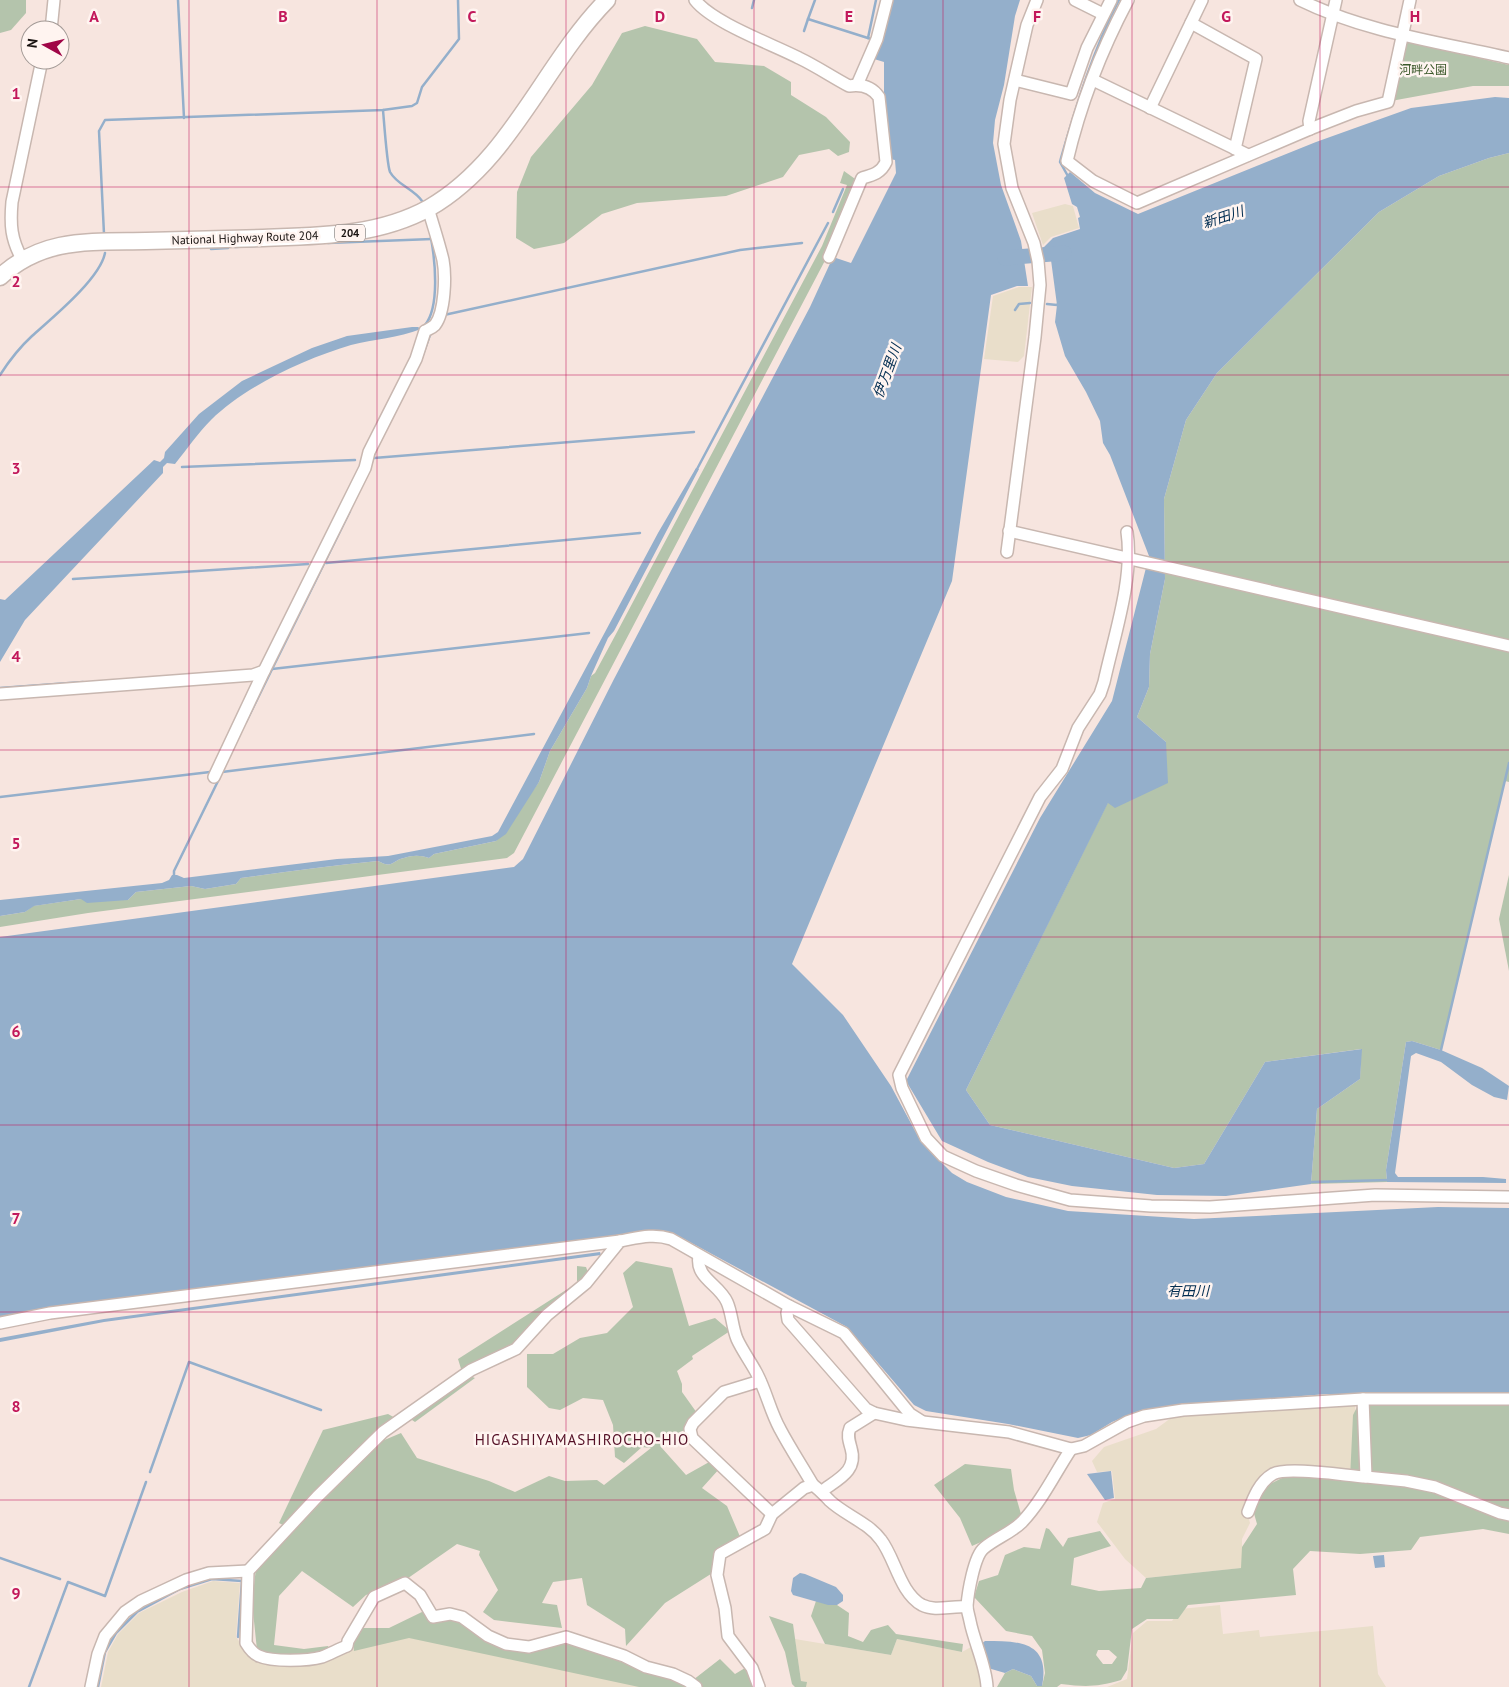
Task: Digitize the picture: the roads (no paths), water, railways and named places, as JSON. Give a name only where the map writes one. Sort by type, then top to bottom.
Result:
[{"type":"highway","name":"National Highway Route 204","points":[[0,277],[22,259],[40,251],[59,246],[334,235],[376,228],[396,222],[428,208],[462,185],[481,168],[498,148],[576,36],[607,0]]},
{"type":"street","points":[[52,20],[54,0]]},
{"type":"street","points":[[695,0],[701,8],[739,30],[800,58],[849,86],[857,85],[874,91],[879,97],[886,162],[882,169],[873,175],[862,178],[829,257]]},
{"type":"street","points":[[857,85],[877,39],[887,0]]},
{"type":"street","points":[[1007,552],[1040,285],[1034,243],[1012,188],[1004,144],[1014,80],[1027,25],[1037,0]]},
{"type":"street","points":[[1075,0],[1103,14]]},
{"type":"street","points":[[1014,80],[1072,94],[1087,48],[1110,0]]},
{"type":"street","points":[[1128,0],[1087,95],[1067,161],[1093,181],[1138,204],[1310,129],[1388,102],[1410,0]]},
{"type":"street","points":[[1150,108],[1202,0]]},
{"type":"street","points":[[1300,0],[1333,14],[1377,28],[1509,58]]},
{"type":"street","points":[[1310,129],[1309,121],[1336,0]]},
{"type":"street","points":[[1191,23],[1256,59],[1235,149]]},
{"type":"street","points":[[22,259],[15,246],[10,226],[12,202],[40,70]]},
{"type":"street","points":[[1093,80],[1248,155]]},
{"type":"street","points":[[214,777],[264,671],[365,468],[369,452],[416,359],[425,331],[431,328],[438,320],[442,308],[445,280],[443,261],[428,208]]},
{"type":"street","points":[[1009,531],[1509,646]]},
{"type":"street","points":[[1127,532],[1133,560],[1100,694],[1078,728],[1062,769],[1040,797],[899,1075],[902,1088],[926,1138],[943,1156],[976,1171],[1016,1185],[1070,1200],[1151,1206],[1210,1207],[1376,1196],[1509,1197]]},
{"type":"street","points":[[0,694],[253,674],[264,671]]},
{"type":"street","points":[[0,1323],[50,1313],[620,1241],[651,1235],[662,1236],[671,1239],[789,1306],[844,1333],[910,1414],[921,1421]]},
{"type":"street","points":[[620,1241],[586,1283],[547,1315],[516,1349],[471,1370],[384,1432],[317,1497],[248,1572],[246,1643],[259,1656],[272,1659],[320,1657],[347,1646],[374,1596],[405,1583],[420,1595],[433,1617],[450,1614],[462,1617],[488,1636],[506,1644],[529,1646],[566,1637],[624,1656],[646,1667],[674,1674],[688,1680],[696,1687]]},
{"type":"street","points":[[699,1256],[699,1269],[703,1277],[718,1288],[728,1304],[732,1327],[760,1381],[779,1428],[818,1488],[830,1501],[875,1533],[882,1541],[899,1577],[914,1598],[922,1605],[932,1608],[967,1607]]},
{"type":"street","points":[[789,1306],[786,1313],[788,1320],[866,1409],[874,1413],[906,1420],[1009,1432],[1070,1449],[1084,1446],[1127,1422],[1144,1416],[1183,1410],[1363,1399],[1509,1398]]},
{"type":"street","points":[[760,1381],[724,1392],[693,1423],[690,1429],[692,1438],[772,1514]]},
{"type":"street","points":[[1363,1399],[1366,1477]]},
{"type":"street","points":[[759,1687],[752,1668],[728,1636],[725,1608],[716,1575],[720,1554],[765,1529],[772,1514],[804,1488],[818,1488],[850,1469],[854,1456],[848,1435],[850,1428],[874,1413]]},
{"type":"street","points":[[987,1687],[986,1678],[973,1638],[967,1607],[976,1562],[984,1548],[1022,1522],[1036,1504],[1070,1449]]},
{"type":"street","points":[[1248,1512],[1255,1493],[1274,1474],[1306,1472],[1406,1480],[1435,1487],[1509,1515]]},
{"type":"street","points":[[91,1687],[98,1654],[105,1636],[124,1612],[141,1600],[186,1580],[210,1573],[248,1572]]},
{"type":"water","points":[[892,0],[1020,0],[1015,16],[1004,85],[995,120],[993,143],[1001,185],[1021,241],[1028,286],[1017,286],[991,295],[952,581],[792,964],[843,1015],[891,1086],[921,1142],[952,1173],[967,1182],[1006,1197],[1068,1211],[1194,1219],[1438,1207],[1509,1208],[1509,1395],[1327,1394],[1173,1406],[1139,1411],[1112,1422],[1091,1435],[1078,1438],[1008,1424],[926,1411],[914,1405],[847,1327],[673,1233],[657,1230],[50,1308],[0,1319],[0,937],[514,867],[523,859],[614,679],[810,307],[833,257],[851,263],[896,173],[895,160],[890,159],[884,104],[884,62],[874,59],[886,29]]},
{"type":"water","points":[[1495,97],[1509,98],[1509,153],[1439,176],[1379,212],[1217,373],[1186,420],[1164,499],[1165,579],[1150,654],[1149,687],[1137,717],[1166,742],[1168,783],[1115,808],[1108,803],[966,1090],[990,1125],[1174,1168],[1204,1164],[1265,1062],[1362,1049],[1360,1079],[1317,1109],[1311,1184],[1226,1196],[1157,1195],[1072,1186],[1028,1177],[988,1162],[942,1141],[906,1081],[1040,818],[1112,701],[1149,556],[1110,455],[1103,443],[1100,421],[1065,356],[1055,322],[1057,305],[1051,260],[1047,261],[1043,248],[1053,238],[1080,229],[1078,218],[1080,217],[1077,207],[1072,204],[1064,178],[1070,172],[1095,193],[1138,214],[1316,142],[1411,108]]},
{"type":"water","points":[[412,327],[421,329],[351,345],[295,366],[258,385],[225,408],[206,425],[175,464],[167,463],[163,467],[163,473],[25,620],[0,662],[0,599],[5,600],[154,460],[160,462],[164,458],[165,452],[199,414],[242,381],[312,348],[347,336]]},
{"type":"water","points":[[696,468],[699,469],[614,631],[608,638],[587,688],[550,751],[539,782],[506,834],[496,841],[434,854],[429,858],[410,856],[389,864],[378,861],[344,864],[241,878],[236,884],[205,889],[191,886],[136,892],[128,900],[87,903],[81,899],[34,906],[25,912],[0,916],[0,900],[162,883],[169,880],[172,875],[184,878],[337,859],[388,856],[492,836],[498,832],[658,533]]},
{"type":"water","points":[[1412,1041],[1441,1050],[1482,1068],[1509,1086],[1507,1100],[1494,1097],[1472,1085],[1441,1062],[1416,1053],[1411,1056],[1395,1173],[1398,1177],[1483,1177],[1506,1179],[1506,1183],[1387,1182],[1386,1170],[1406,1042]]},
{"type":"water","points":[[600,1252],[601,1255],[104,1322],[0,1342],[0,1338],[104,1319]]},
{"type":"water","points":[[1111,1471],[1114,1498],[1105,1500],[1087,1474]]},
{"type":"water","points":[[1384,1555],[1385,1567],[1375,1568],[1373,1556]]},
{"type":"water","points":[[800,1573],[836,1587],[843,1595],[843,1601],[837,1605],[828,1605],[793,1595],[791,1591],[793,1578]]},
{"type":"water","points":[[985,1641],[1020,1643],[1037,1652],[1042,1660],[1042,1686],[1037,1686],[1031,1676],[1013,1669],[1005,1673],[988,1668],[981,1644]]},
{"type":"waterway","points":[[178,0],[184,118]]},
{"type":"waterway","points":[[104,234],[99,131],[105,120],[383,110],[412,106],[417,103],[422,87],[459,39],[458,0]]},
{"type":"waterway","points":[[752,8],[754,0]]},
{"type":"waterway","points":[[815,0],[808,19],[871,39]]},
{"type":"waterway","points":[[868,38],[876,0]]},
{"type":"waterway","points":[[1069,178],[1060,162],[1061,158],[1093,58],[1119,0]]},
{"type":"waterway","points":[[804,31],[808,19]]},
{"type":"waterway","points":[[383,110],[390,172],[422,201]]},
{"type":"waterway","points":[[833,212],[843,189]]},
{"type":"waterway","points":[[696,471],[828,223]]},
{"type":"waterway","points":[[425,325],[430,317],[435,295],[435,270],[431,238]]},
{"type":"waterway","points":[[328,243],[432,239]]},
{"type":"waterway","points":[[444,315],[740,250],[802,243]]},
{"type":"waterway","points":[[235,247],[256,246]]},
{"type":"waterway","points":[[211,249],[228,248]]},
{"type":"waterway","points":[[0,375],[23,345],[85,286],[101,263],[105,253]]},
{"type":"waterway","name":"新田川","points":[[1005,258],[1064,253]]},
{"type":"waterway","points":[[1015,310],[1019,304],[1030,303]]},
{"type":"waterway","points":[[1047,304],[1057,305],[1059,303]]},
{"type":"waterway","points":[[421,360],[431,332]]},
{"type":"waterway","points":[[374,458],[694,432]]},
{"type":"waterway","points":[[370,468],[375,452]]},
{"type":"waterway","points":[[182,467],[355,460]]},
{"type":"waterway","points":[[246,722],[350,511]]},
{"type":"waterway","points":[[326,563],[640,533]]},
{"type":"waterway","points":[[73,579],[308,564]]},
{"type":"waterway","points":[[272,669],[589,633]]},
{"type":"waterway","points":[[0,688],[83,682]]},
{"type":"waterway","points":[[222,772],[534,734]]},
{"type":"waterway","points":[[1441,1050],[1509,763]]},
{"type":"waterway","points":[[0,797],[210,772]]},
{"type":"waterway","points":[[174,878],[174,871],[219,779]]},
{"type":"waterway","points":[[1311,1182],[1390,1180]]},
{"type":"waterway","points":[[150,1472],[189,1362],[321,1410]]},
{"type":"waterway","points":[[29,1687],[68,1582],[105,1596],[146,1482]]},
{"type":"waterway","points":[[0,1558],[60,1579]]},
{"type":"waterway","points":[[98,1687],[105,1652],[116,1633],[137,1612],[180,1589],[212,1579],[242,1581],[238,1637]]},
{"type":"district","name":"HIGASHIYAMASHIROCHO-HIO","points":[[582,1440]]},
{"type":"park label","name":"河畔公園","points":[[1423,70]]},
{"type":"water label","name":"伊万里川","points":[[887,371]]},
{"type":"water label","name":"有田川","points":[[1188,1291]]}]
